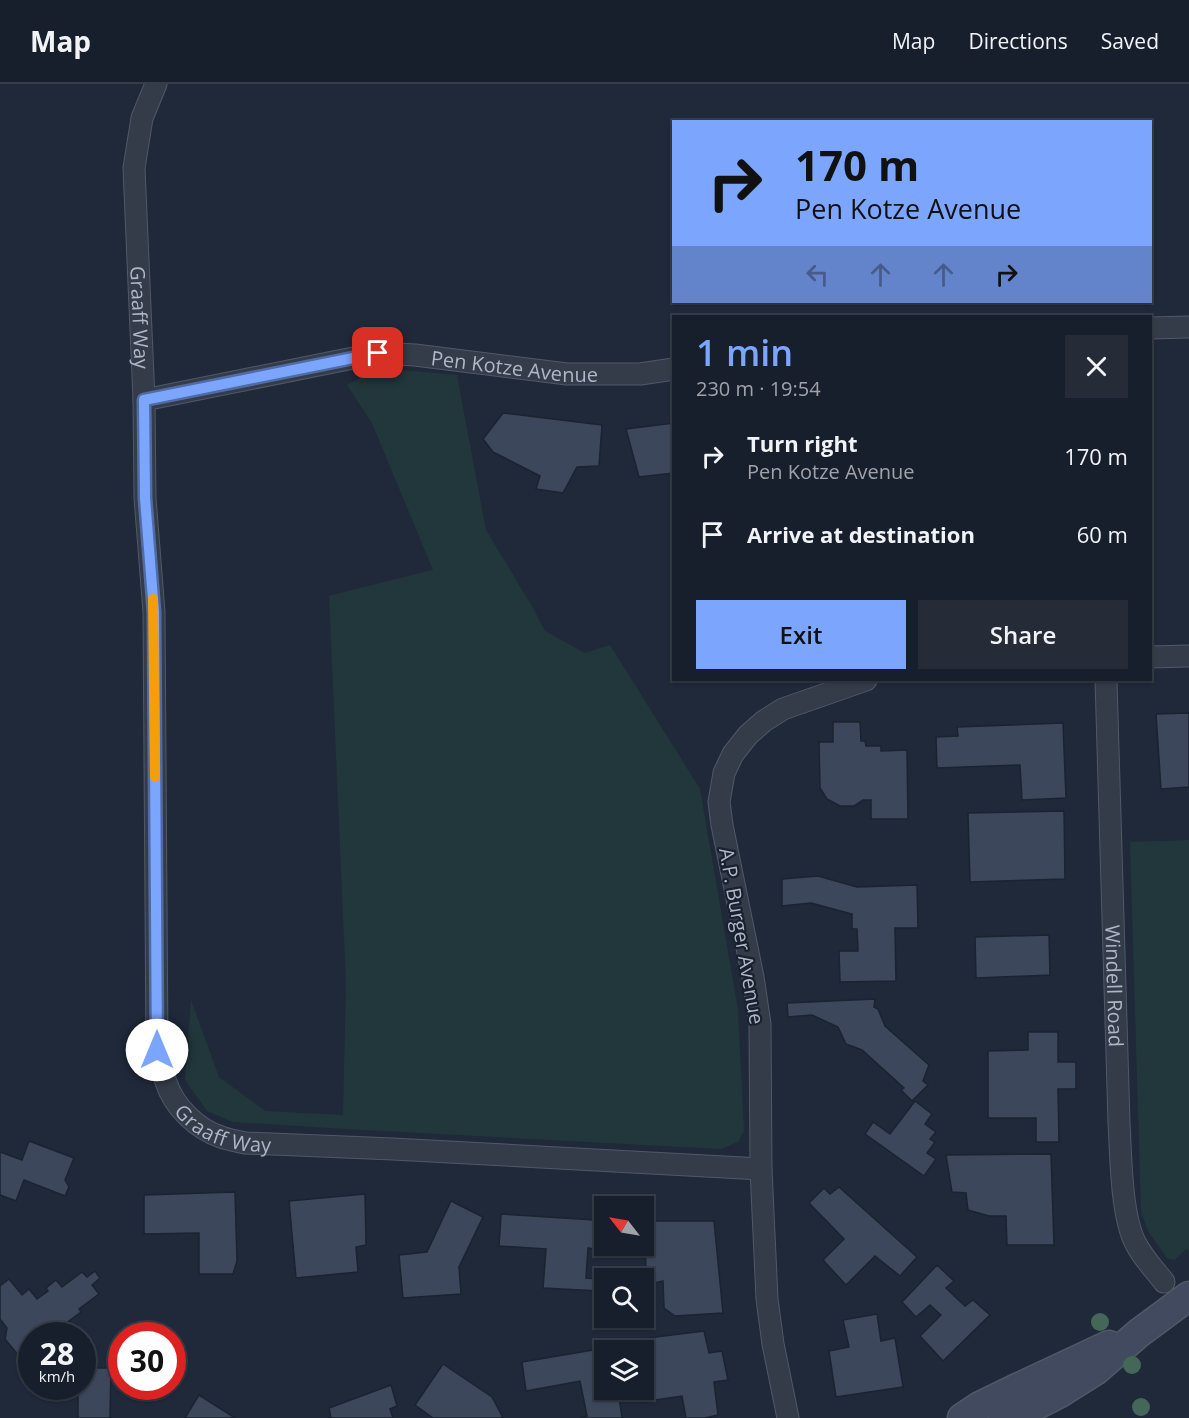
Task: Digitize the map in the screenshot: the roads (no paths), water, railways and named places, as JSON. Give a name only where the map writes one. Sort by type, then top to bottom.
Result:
[{"type":"street","name":"Graaff Way","points":[[156,84],[142,118],[134,168],[144,400],[145,498],[154,612],[157,1050],[166,1084],[176,1103],[206,1131],[245,1143],[761,1169]]},
{"type":"street","points":[[1152,328],[1189,327]]},
{"type":"street","name":"Pen Kotze Avenue","points":[[144,400],[378,353],[415,355],[567,374],[640,374],[672,369]]},
{"type":"street","points":[[1152,657],[1189,656]]},
{"type":"street","name":"A.P. Burger Avenue","points":[[788,1418],[773,1344],[767,1299],[761,1169],[760,1024],[753,976],[719,802],[724,773],[733,754],[748,735],[764,721],[783,710],[863,681]]},
{"type":"street","name":"Windell Road","points":[[1106,681],[1119,1123],[1124,1196],[1129,1230],[1136,1246],[1164,1282]]},
{"type":"street","points":[[1003,1418],[1025,1411],[1095,1371],[1139,1333],[1189,1296]]},
{"type":"street","points":[[962,1418],[980,1406],[1083,1356],[1139,1333]]}]
